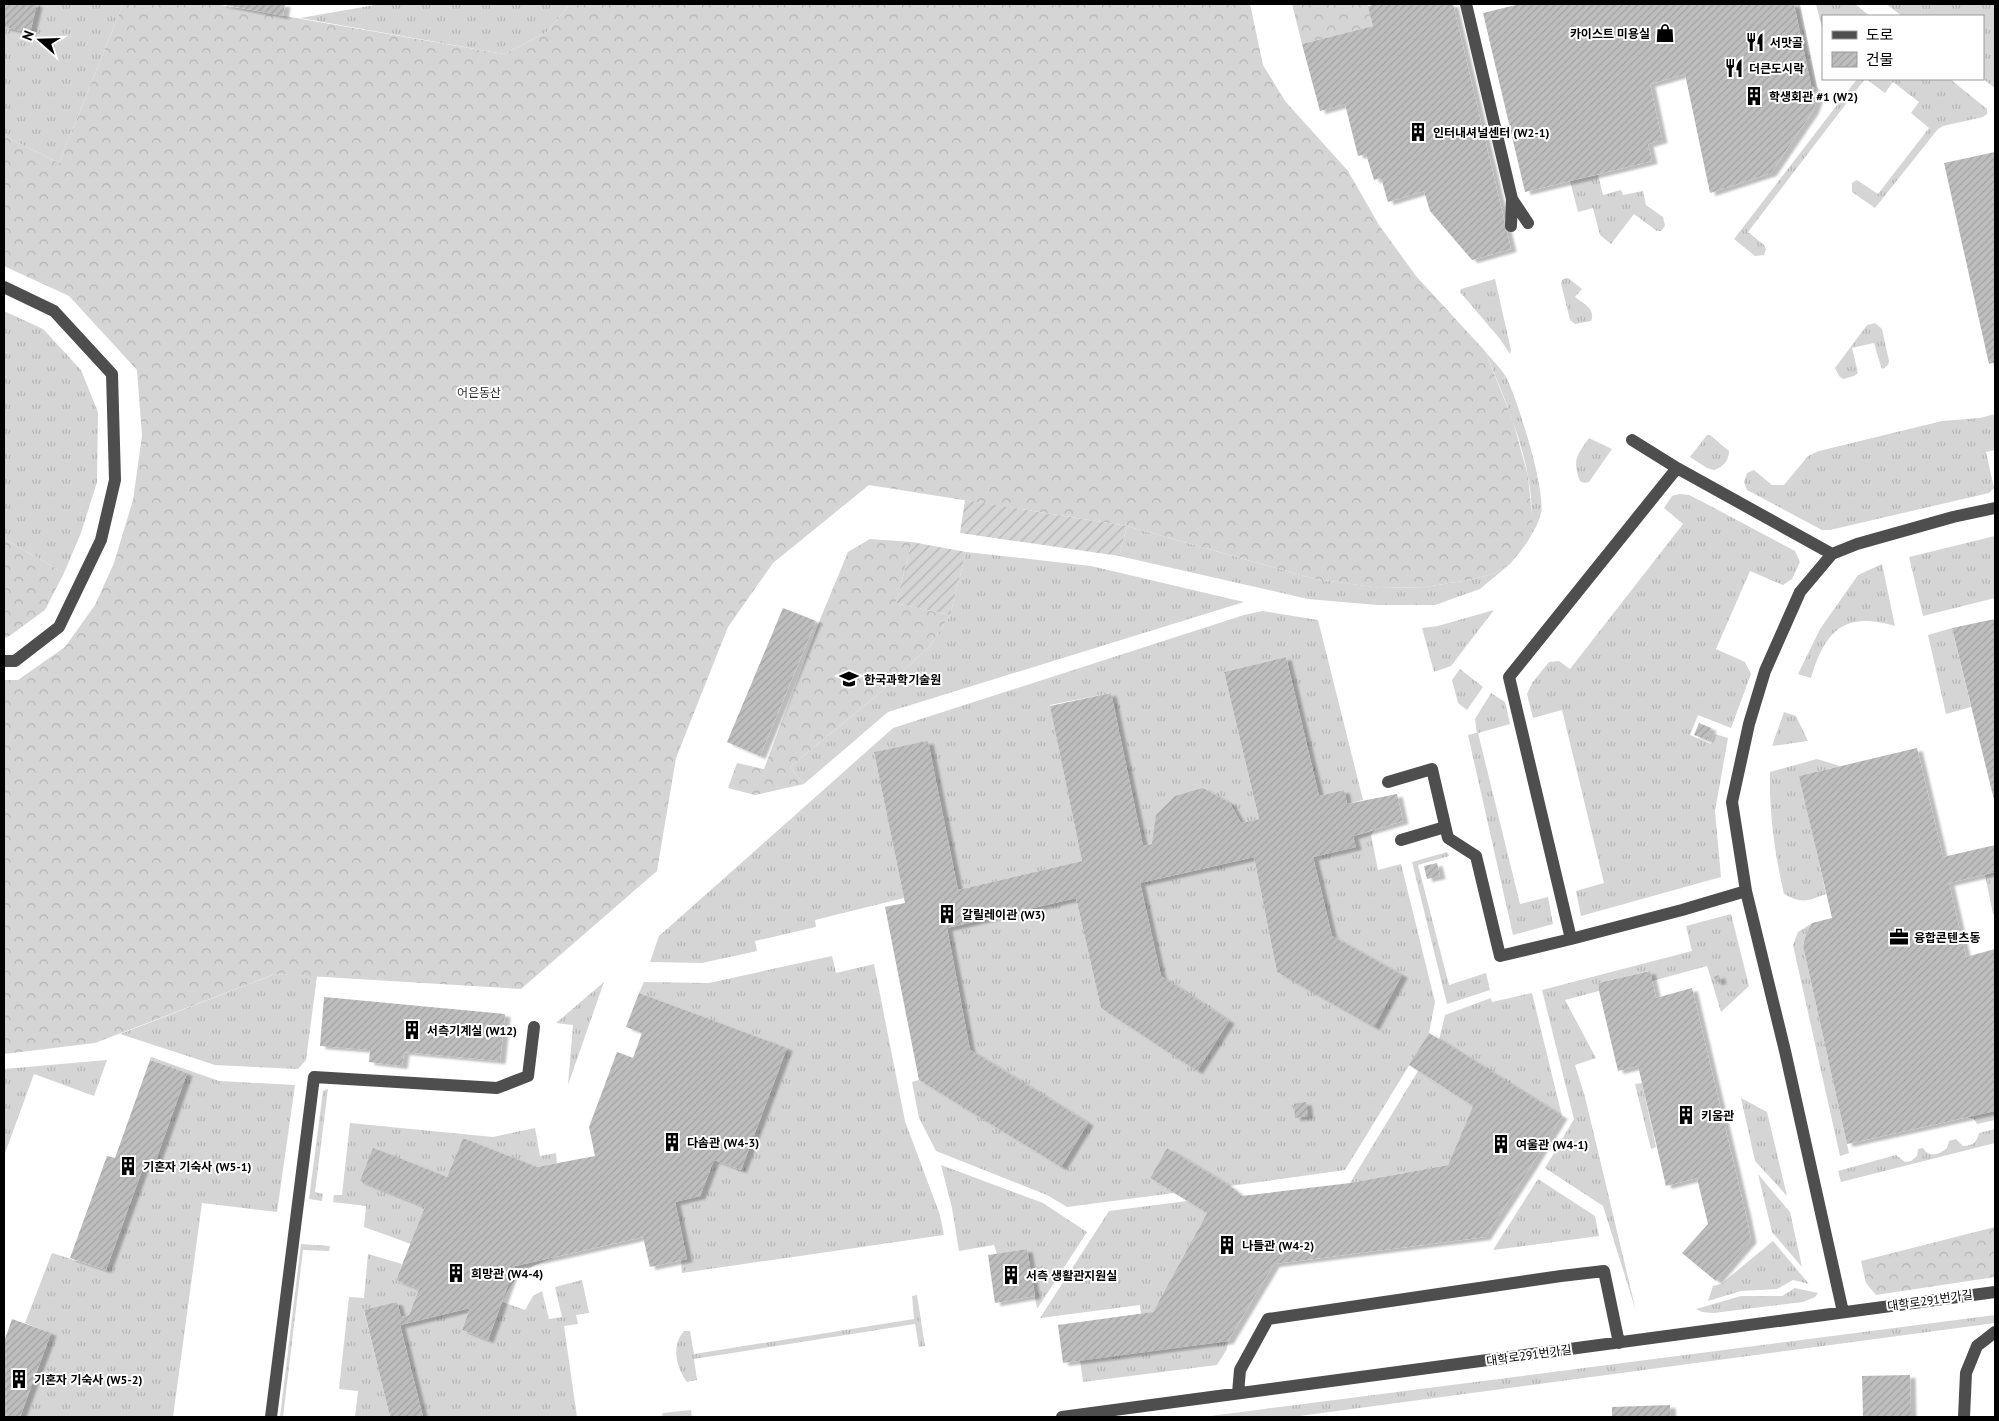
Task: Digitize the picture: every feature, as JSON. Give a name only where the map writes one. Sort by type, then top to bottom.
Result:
[{"type":"street","points":[[1466,4],[1512,199],[1511,226]]},
{"type":"street","points":[[1512,199],[1528,223]]},
{"type":"street","points":[[4,287],[54,311],[112,374],[115,480],[101,540],[59,627],[15,661],[4,661]]},
{"type":"street","points":[[1632,440],[1677,468],[1832,554]]},
{"type":"street","points":[[1571,939],[1509,678],[1677,468]]},
{"type":"street","points":[[1843,1312],[1785,1051],[1746,891],[1732,802],[1750,724],[1765,671],[1800,592],[1832,554],[1857,544],[1953,517],[1995,508]]},
{"type":"street","points":[[1388,782],[1432,770],[1448,838],[1476,856],[1500,956],[1682,910],[1746,891]]},
{"type":"street","points":[[1401,840],[1445,827]]},
{"type":"street","points":[[271,1417],[314,1077],[497,1088],[528,1076],[534,1027]]},
{"type":"street","points":[[1238,1393],[1240,1370],[1268,1319],[1561,1276],[1604,1271],[1618,1342]]},
{"type":"street","name":"대학로291번가길","points":[[1062,1417],[1995,1292]]},
{"type":"street","points":[[1964,1417],[1966,1373],[1977,1346],[1995,1332]]},
{"type":"green space","points":[[37,4],[123,4],[59,163],[4,136],[4,27],[30,33]]},
{"type":"green space","name":"어은동산","points":[[123,4],[215,4],[504,54],[547,32],[570,4],[1250,4],[1263,65],[1285,101],[1348,171],[1379,225],[1416,276],[1485,351],[1513,421],[1528,476],[1533,525],[1528,541],[1510,564],[1493,574],[1425,587],[1380,588],[1315,579],[1127,526],[869,485],[773,563],[728,627],[676,758],[657,871],[521,989],[275,974],[95,1043],[4,1054],[4,680],[18,680],[65,647],[95,605],[114,563],[133,500],[142,436],[137,370],[69,296],[4,266],[4,136],[59,163]]},
{"type":"green space","points":[[381,4],[570,4],[547,32],[504,54],[300,18]]},
{"type":"green space","points":[[1292,4],[1368,4],[1373,26],[1302,44]]},
{"type":"green space","points":[[1794,4],[1800,4],[1818,91],[1811,85]]},
{"type":"green space","points":[[1816,4],[1855,4],[1869,15],[1822,15],[1822,28]]},
{"type":"green space","points":[[1886,4],[1995,4],[1995,88],[1984,80],[1984,15],[1901,15]]},
{"type":"green space","points":[[1856,80],[1864,80],[1748,232],[1764,245],[1766,249],[1764,255],[1755,256],[1734,239]]},
{"type":"green space","points":[[1867,80],[1951,80],[1987,109],[1987,114],[1983,117],[1943,126],[1938,129],[1875,208],[1852,192],[1852,183],[1857,180],[1878,194],[1929,128],[1911,113],[1919,102],[1893,82],[1885,93]]},
{"type":"green space","points":[[1598,175],[1603,195],[1621,190],[1623,195],[1643,191],[1646,205],[1663,217],[1665,226],[1661,231],[1657,231],[1634,214],[1611,244],[1600,235],[1593,208],[1578,212],[1570,181]]},
{"type":"green space","points":[[1568,278],[1582,289],[1575,297],[1591,310],[1591,321],[1575,324],[1570,320],[1561,283],[1563,279]]},
{"type":"green space","points":[[1495,279],[1511,350],[1510,354],[1500,339],[1460,292],[1461,289]]},
{"type":"green space","points":[[4,311],[43,329],[81,370],[98,412],[97,482],[81,533],[64,573],[4,539]]},
{"type":"green space","points":[[1875,323],[1882,329],[1889,361],[1888,365],[1883,369],[1881,367],[1874,343],[1852,348],[1858,373],[1843,379],[1835,368],[1867,325]]},
{"type":"green space","points":[[1485,351],[1500,368],[1512,390],[1535,467],[1539,486],[1541,513],[1528,541],[1531,519],[1531,495],[1527,470],[1512,419]]},
{"type":"green space","points":[[1995,414],[1995,450],[1986,452],[1994,488],[1989,493],[1830,530],[1822,530],[1747,490],[1744,482],[1747,473],[1754,470],[1772,485],[1784,485],[1808,456],[1819,451],[1942,421],[1980,418]]},
{"type":"green space","points":[[1707,435],[1710,435],[1729,451],[1725,463],[1714,470],[1707,468],[1690,457]]},
{"type":"green space","points":[[1589,438],[1612,449],[1589,482],[1584,483],[1580,481],[1576,463]]},
{"type":"green space","points":[[1680,494],[1689,495],[1795,551],[1800,562],[1792,579],[1783,585],[1750,571],[1716,649],[1745,662],[1751,674],[1731,728],[1698,715],[1690,735],[1711,744],[1715,734],[1728,738],[1715,811],[1721,877],[1581,916],[1576,891],[1604,883],[1562,710],[1533,718],[1527,694],[1532,683],[1549,662],[1559,661],[1570,669],[1683,524],[1664,508],[1672,496]]},
{"type":"green space","points":[[965,500],[1127,526],[1119,556],[960,533]]},
{"type":"green space","points":[[1127,526],[1315,579],[1382,588],[1425,587],[1469,580],[1493,574],[1510,564],[1480,589],[1435,605],[1377,605],[1308,599],[1119,556]]},
{"type":"green space","points":[[1995,536],[1995,598],[1923,616],[1909,557]]},
{"type":"green space","points":[[4,539],[64,573],[45,610],[4,638]]},
{"type":"green space","points":[[870,539],[912,542],[896,603],[950,615],[930,646],[882,691],[790,767],[804,784],[755,795],[728,788],[737,763],[764,769],[821,617],[848,552]]},
{"type":"green space","points":[[912,542],[966,552],[950,615],[896,603]]},
{"type":"green space","points":[[966,552],[1091,566],[1244,602],[888,712],[804,784],[790,767],[882,691],[930,646],[950,615]]},
{"type":"green space","points":[[1882,564],[1895,626],[1862,621],[1850,623],[1830,637],[1823,648],[1811,678],[1798,674],[1820,629],[1858,575]]},
{"type":"green space","points":[[1494,610],[1451,666],[1434,672],[1422,628],[1438,626]]},
{"type":"green space","points":[[1263,611],[1318,620],[1363,800],[1347,804],[1344,790],[1319,796],[1286,657],[1224,672],[1259,819],[1241,823],[1230,803],[1203,788],[1152,844],[1143,846],[1111,693],[1050,705],[1082,861],[958,890],[928,742],[874,752],[904,898],[815,920],[816,927],[755,941],[757,951],[702,963],[650,962],[659,936],[893,728],[1244,615]]},
{"type":"green space","points":[[1952,628],[1971,707],[1946,714],[1928,635]]},
{"type":"green space","points":[[1460,669],[1483,687],[1467,710],[1458,703],[1452,680]]},
{"type":"green space","points":[[1491,693],[1505,702],[1510,724],[1478,733],[1520,904],[1548,897],[1553,924],[1513,935],[1468,735],[1477,733],[1475,719]]},
{"type":"green space","points":[[1784,712],[1796,716],[1808,741],[1772,746]]},
{"type":"green space","points":[[1817,759],[1840,766],[1800,776],[1826,894],[1810,900],[1800,900],[1784,894],[1773,834],[1770,772]]},
{"type":"green space","points":[[1376,828],[1371,835],[1378,870],[1401,864],[1435,1002],[1429,1033],[1345,1170],[1230,1186],[1167,1148],[1150,1178],[1174,1193],[1067,1207],[1047,1195],[936,1151],[919,1118],[912,1082],[919,1080],[1061,1167],[1088,1123],[970,1050],[947,928],[1076,898],[1101,1008],[1197,1071],[1229,1021],[1161,976],[1140,883],[1254,857],[1277,972],[1374,1026],[1402,975],[1332,936],[1313,857],[1355,847],[1353,836],[1370,832]]},
{"type":"green space","points":[[1447,852],[1449,856],[1418,865],[1449,985],[1486,973],[1490,990],[1447,1004],[1412,862]]},
{"type":"green space","points":[[1995,872],[1995,915],[1993,914],[1985,875]]},
{"type":"green space","points":[[1731,914],[1749,986],[1721,1012],[1707,966],[1652,981],[1649,971],[1598,983],[1599,991],[1565,1000],[1596,1058],[1575,1065],[1585,1097],[1636,1311],[1603,1206],[1545,1168],[1574,1119],[1542,990],[1692,951],[1686,926]]},
{"type":"green space","points":[[1812,923],[1806,934],[1803,946],[1849,1153],[1840,1156],[1793,945],[1798,932]]},
{"type":"green space","points":[[832,956],[836,973],[874,964],[905,1121],[940,1215],[944,1235],[682,1273],[681,1260],[687,1259],[675,1202],[700,1196],[714,1160],[741,1170],[787,1048],[639,993],[644,982],[709,983]]},
{"type":"green space","points":[[275,974],[317,976],[306,1060],[298,1069],[215,1065],[120,1034]]},
{"type":"green space","points":[[604,982],[568,1085],[573,1025],[556,1023]]},
{"type":"green space","points":[[1532,993],[1562,1116],[1439,1040],[1445,1015],[1491,998],[1492,1002]]},
{"type":"green space","points":[[151,1057],[219,1081],[295,1085],[277,1212],[202,1203],[173,1417],[20,1417],[51,1333],[25,1323],[52,1253],[106,1270],[143,1168],[152,1171],[187,1073],[150,1060]]},
{"type":"green space","points":[[107,1060],[94,1096],[34,1074],[4,1156],[4,1069]]},
{"type":"green space","points":[[1418,1071],[1473,1106],[1448,1165],[1350,1183]]},
{"type":"green space","points":[[1642,1083],[1656,1147],[1651,1149],[1635,1084]]},
{"type":"green space","points":[[328,1089],[315,1192],[323,1194],[322,1201],[309,1199],[323,1091]]},
{"type":"green space","points":[[1741,1098],[1767,1112],[1787,1196],[1755,1161]]},
{"type":"green space","points":[[1995,1111],[1995,1120],[1977,1124],[1974,1119],[1967,1117]]},
{"type":"green space","points":[[350,1123],[493,1137],[535,1128],[540,1156],[556,1153],[557,1163],[537,1167],[463,1138],[447,1177],[373,1149],[361,1181],[425,1207],[411,1244],[364,1227],[366,1206],[333,1202],[334,1195],[342,1195]]},
{"type":"green space","points":[[1995,1129],[1995,1143],[1841,1182],[1838,1171],[1896,1155],[1905,1162],[1911,1161],[1917,1156],[1918,1149],[1923,1148],[1928,1153],[1937,1154],[1947,1148],[1949,1141],[1956,1139],[1963,1146],[1969,1145],[1976,1141],[1979,1133]]},
{"type":"green space","points":[[941,1165],[1043,1203],[1087,1232],[1037,1309],[1027,1249],[997,1254],[994,1245],[959,1251],[952,1208]]},
{"type":"green space","points":[[1758,1174],[1790,1212],[1802,1267],[1772,1232]]},
{"type":"green space","points":[[1538,1179],[1595,1216],[1599,1236],[1493,1250]]},
{"type":"green space","points":[[1187,1201],[1207,1213],[1153,1312],[1141,1314],[1140,1305],[1040,1318],[1109,1211]]},
{"type":"green space","points":[[1995,1227],[1995,1277],[1876,1295],[1866,1283],[1861,1261]]},
{"type":"green space","points":[[1773,1241],[1809,1284],[1793,1280],[1777,1289],[1741,1291],[1708,1301],[1713,1286],[1721,1284]]},
{"type":"green space","points":[[301,1244],[330,1246],[329,1251],[303,1250],[283,1417],[280,1417]]},
{"type":"green space","points":[[368,1254],[402,1264],[396,1280],[419,1289],[409,1315],[401,1317],[397,1302],[364,1311],[390,1417],[355,1417],[358,1391],[339,1389],[349,1297],[364,1298]]},
{"type":"green space","points":[[556,1257],[529,1268],[517,1277],[502,1302],[525,1310],[533,1296],[542,1291],[549,1319],[562,1317],[555,1287],[582,1280],[589,1313],[576,1315],[578,1324],[564,1326],[577,1417],[423,1417],[400,1325],[470,1308],[462,1330],[488,1340],[515,1266]]},
{"type":"green space","points":[[1795,1288],[1818,1293],[1815,1297],[1803,1302],[1714,1313],[1702,1312],[1696,1309],[1741,1296],[1782,1296]]},
{"type":"green space","points":[[917,1295],[925,1346],[919,1347],[915,1324],[694,1359],[697,1380],[687,1382],[680,1370],[676,1356],[677,1343],[684,1331],[690,1331],[694,1354],[914,1319],[912,1296]]},
{"type":"green space","points":[[1995,1315],[1995,1323],[1292,1417],[1203,1417]]},
{"type":"green space","points":[[1228,1341],[1227,1349],[1217,1365],[1083,1382],[1080,1360]]},
{"type":"green space","points":[[691,1410],[692,1417],[661,1417],[663,1413]]},
{"type":"building","points":[[4,4],[37,4],[30,33],[4,27]]},
{"type":"building","points":[[220,4],[285,4],[283,16]]},
{"type":"building","name":"인터내셔널센터 (W2-1)","points":[[1376,4],[1453,4],[1511,249],[1472,260],[1430,211],[1424,191],[1388,202],[1381,178],[1374,180],[1366,154],[1358,156],[1345,104],[1320,111],[1302,44],[1373,26],[1368,6]]},
{"type":"building","points":[[1520,4],[1794,4],[1811,85],[1818,91],[1817,100],[1813,111],[1771,173],[1710,193],[1685,74],[1650,84],[1662,140],[1648,144],[1652,161],[1525,192],[1483,13]]},
{"type":"building","points":[[1995,152],[1995,362],[1989,364],[1944,163]]},
{"type":"building","points":[[783,608],[816,621],[760,756],[727,742]]},
{"type":"building","points":[[1995,619],[1995,804],[1952,628]]},
{"type":"building","name":"갈릴레이관 (W3)","points":[[1286,657],[1319,796],[1344,790],[1347,804],[1397,794],[1403,821],[1353,836],[1356,847],[1313,857],[1332,936],[1402,975],[1374,1027],[1277,972],[1254,857],[1140,883],[1161,976],[1229,1021],[1197,1071],[1101,1008],[1076,898],[947,928],[970,1050],[1088,1123],[1061,1167],[919,1080],[885,907],[905,903],[874,752],[928,741],[958,890],[1082,861],[1050,706],[1111,693],[1143,846],[1152,844],[1156,815],[1175,796],[1203,788],[1230,803],[1241,823],[1259,819],[1224,672]]},
{"type":"building","points":[[1699,723],[1711,728],[1707,740],[1694,735]]},
{"type":"building","name":"융합콘텐츠동","points":[[1917,748],[1943,857],[1995,845],[1995,872],[1949,883],[1966,957],[1995,949],[1995,1111],[1847,1144],[1803,946],[1806,934],[1812,923],[1832,918],[1799,776]]},
{"type":"building","points":[[1437,863],[1440,876],[1427,879],[1424,866]]},
{"type":"building","name":"키움관","points":[[1650,971],[1656,998],[1692,988],[1746,1215],[1751,1240],[1716,1281],[1682,1253],[1708,1224],[1697,1178],[1666,1186],[1638,1066],[1618,1071],[1599,991],[1598,983]]},
{"type":"building","points":[[1719,975],[1721,981],[1716,982],[1714,977]]},
{"type":"building","points":[[639,993],[787,1048],[741,1170],[714,1160],[700,1196],[675,1202],[687,1259],[650,1267],[643,1237],[515,1266],[488,1340],[462,1330],[470,1308],[400,1325],[423,1417],[390,1417],[364,1310],[397,1302],[401,1317],[409,1315],[419,1289],[396,1280],[425,1207],[360,1181],[373,1148],[447,1177],[463,1138],[537,1167],[595,1156],[589,1127],[617,1052],[633,1058],[642,1033],[626,1027]]},
{"type":"building","name":"서측기계실 (W12)","points":[[324,997],[505,1014],[500,1061],[404,1052],[402,1066],[369,1062],[370,1050],[320,1046]]},
{"type":"building","name":"여울관 (W4-1)","points":[[1429,1033],[1562,1116],[1485,1237],[1274,1264],[1228,1341],[1063,1363],[1058,1325],[1153,1312],[1207,1213],[1150,1178],[1167,1148],[1230,1186],[1242,1196],[1350,1183],[1448,1165],[1473,1106],[1409,1065]]},
{"type":"building","name":"기혼자 기숙사 (W5-1)","points":[[150,1060],[187,1073],[152,1171],[143,1168],[106,1270],[70,1258],[107,1156],[115,1158]]},
{"type":"building","points":[[1306,1102],[1308,1116],[1295,1118],[1294,1104]]},
{"type":"building","name":"서측 생활관지원실","points":[[1027,1249],[1035,1296],[995,1303],[988,1255]]},
{"type":"building","name":"기혼자 기숙사 (W5-2)","points":[[12,1319],[51,1333],[20,1417],[4,1417],[4,1342]]},
{"type":"building","points":[[1910,1375],[1911,1417],[1863,1417],[1862,1376]]},
{"type":"building","points":[[1670,1405],[1671,1417],[1612,1417],[1612,1407]]},
{"type":"place","name":"카이스트 미용실","points":[[1665,33]]},
{"type":"place","name":"서맛골","points":[[1755,42]]},
{"type":"place","name":"더큰도시락","points":[[1734,68]]},
{"type":"place","name":"학생회관 #1 (W2)","points":[[1754,96]]},
{"type":"place","name":"인터내셔널센터 (W2-1)","points":[[1418,132]]},
{"type":"place","name":"한국과학기술원","points":[[849,679]]},
{"type":"place","name":"갈릴레이관 (W3)","points":[[947,914]]},
{"type":"place","name":"융합콘텐츠동","points":[[1899,937]]},
{"type":"place","name":"서측기계실 (W12)","points":[[412,1030]]},
{"type":"place","name":"키움관","points":[[1686,1115]]},
{"type":"place","name":"다솜관 (W4-3)","points":[[672,1142]]},
{"type":"place","name":"여울관 (W4-1)","points":[[1501,1144]]},
{"type":"place","name":"기혼자 기숙사 (W5-1)","points":[[128,1166]]},
{"type":"place","name":"나들관 (W4-2)","points":[[1227,1245]]},
{"type":"place","name":"희망관 (W4-4)","points":[[456,1273]]},
{"type":"place","name":"서측 생활관지원실","points":[[1011,1275]]},
{"type":"place","name":"기혼자 기숙사 (W5-2)","points":[[19,1379]]}]
